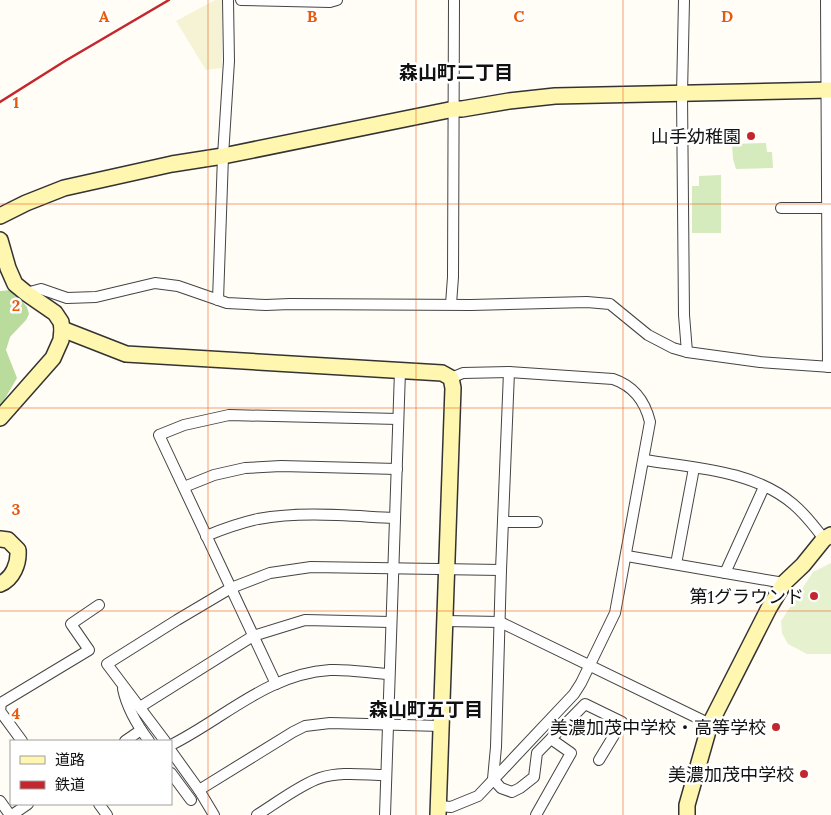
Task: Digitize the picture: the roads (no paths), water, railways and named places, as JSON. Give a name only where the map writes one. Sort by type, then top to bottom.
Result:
[{"type":"street","points":[[218,300],[223,156],[229,61],[228,0]]},
{"type":"street","points":[[241,0],[330,2],[337,0]]},
{"type":"street","points":[[451,304],[453,277],[454,0]]},
{"type":"street","points":[[684,0],[682,94],[684,315],[687,352]]},
{"type":"street","points":[[26,293],[41,289],[67,298],[96,297],[155,283],[178,286],[227,303],[266,305],[471,305],[587,302],[610,304],[648,335],[673,348],[687,352],[760,362],[830,367],[829,90],[826,0]]},
{"type":"street","points":[[0,216],[64,188],[172,164],[223,156],[454,108],[462,109],[556,96],[829,90]]},
{"type":"street","points":[[781,208],[830,208]]},
{"type":"street","points":[[0,240],[15,284],[55,313],[61,322],[62,329],[61,340],[53,358],[0,418]]},
{"type":"street","points":[[62,329],[126,354],[442,373],[451,378],[453,388],[439,811],[478,796],[574,694],[590,666],[615,614],[645,460],[650,422],[648,413],[639,397],[626,384],[613,379],[509,372],[464,373],[451,378]]},
{"type":"street","points":[[384,815],[400,371]]},
{"type":"street","points":[[509,372],[496,747],[493,779],[501,788],[512,792],[534,777],[537,753],[585,704],[622,722],[599,760]]},
{"type":"street","points":[[276,684],[159,435],[184,425],[229,415],[398,419]]},
{"type":"street","points":[[645,460],[726,473],[764,486],[793,504],[827,537],[803,566],[784,583],[769,608],[710,724],[687,805],[687,815]]},
{"type":"street","points":[[184,487],[214,475],[245,468],[281,466],[396,469]]},
{"type":"street","points":[[676,564],[694,468]]},
{"type":"street","points":[[725,572],[764,486]]},
{"type":"street","points":[[206,536],[257,520],[287,516],[394,518]]},
{"type":"street","points":[[504,522],[537,522]]},
{"type":"street","points":[[0,539],[8,540],[18,550],[19,561],[6,582],[0,584]]},
{"type":"street","points":[[627,556],[784,583]]},
{"type":"street","points":[[164,740],[107,664],[231,588],[270,573],[311,567],[501,570]]},
{"type":"street","points":[[21,740],[0,710],[1,702],[89,650],[71,624],[99,605]]},
{"type":"street","points":[[140,707],[253,636],[304,620],[390,622]]},
{"type":"street","points":[[445,621],[500,622],[710,724]]},
{"type":"street","points":[[172,745],[188,737],[253,694],[289,678],[332,670],[388,674]]},
{"type":"street","points":[[122,685],[125,700],[147,740]]},
{"type":"street","points":[[199,790],[305,726],[330,723],[441,726]]},
{"type":"street","points":[[126,740],[141,730]]},
{"type":"street","points":[[536,815],[571,753],[551,739]]},
{"type":"street","points":[[172,751],[214,815]]},
{"type":"street","points":[[172,773],[192,800]]},
{"type":"street","points":[[257,815],[306,784],[320,778],[333,775],[386,775]]},
{"type":"street","points":[[0,801],[11,815],[26,805]]},
{"type":"railway","points":[[0,102],[65,61],[169,0]]},
{"type":"place","name":"山手幼稚園","points":[[751,136]]},
{"type":"place","name":"第1グラウンド","points":[[814,596]]},
{"type":"place","name":"美濃加茂中学校・高等学校","points":[[776,727]]},
{"type":"place","name":"美濃加茂中学校","points":[[804,774]]},
{"type":"district","name":"森山町二丁目","points":[[456,72]]},
{"type":"district","name":"森山町五丁目","points":[[426,709]]}]
